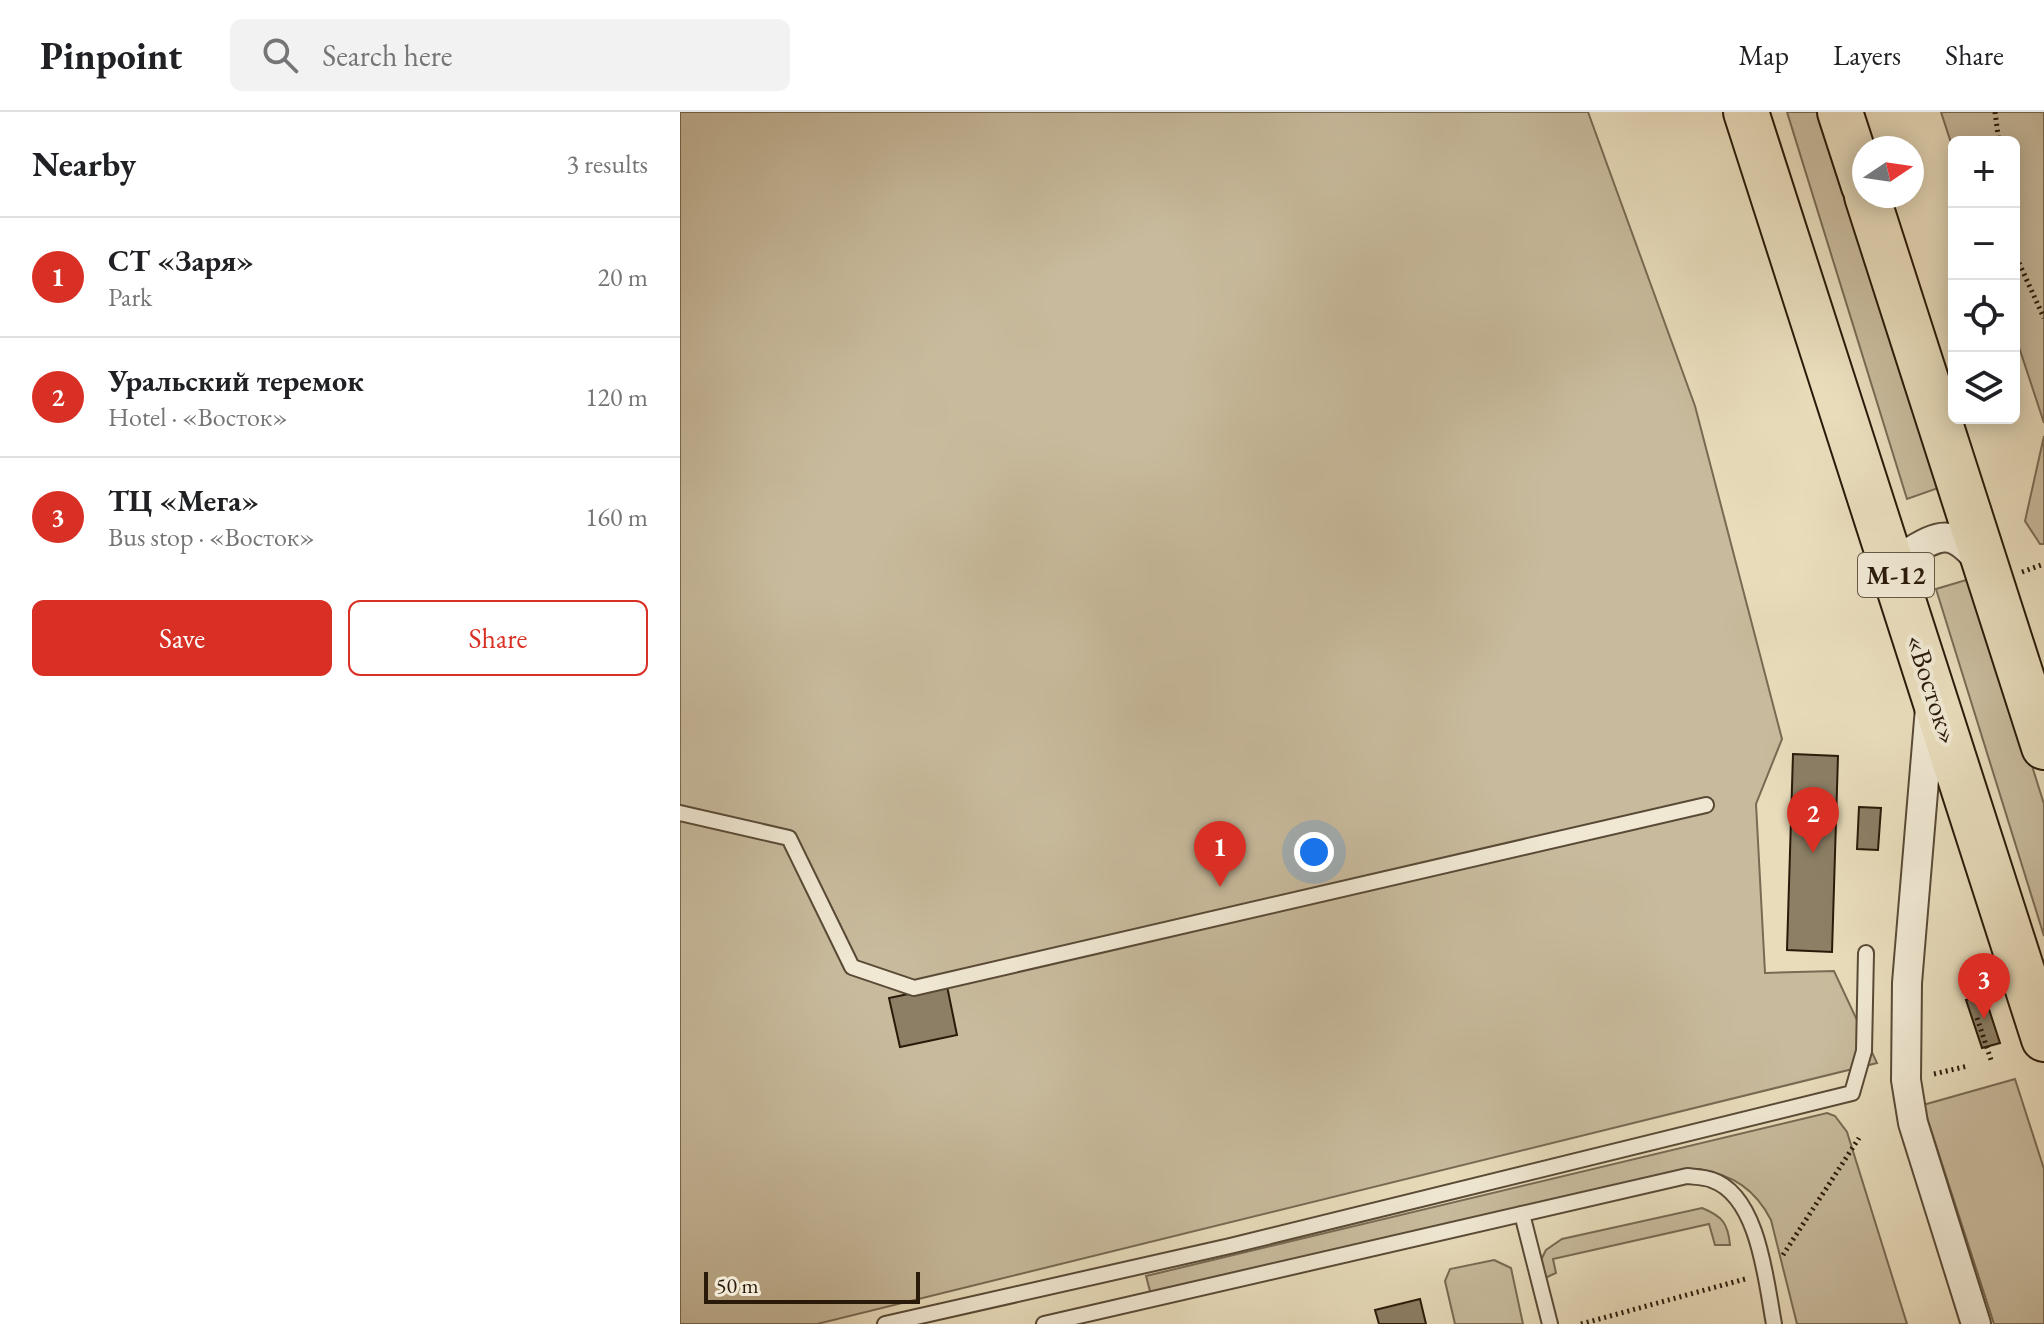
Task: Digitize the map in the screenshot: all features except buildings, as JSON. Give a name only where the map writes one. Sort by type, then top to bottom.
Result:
[{"type":"main road","name":"«Восток»","points":[[1746,112],[2044,1039]]},
{"type":"main road","points":[[1840,112],[1852,149]]},
{"type":"main road","points":[[1871,208],[2044,747]]},
{"type":"street","points":[[1900,587],[1905,555],[1943,537],[1962,541],[1986,568]]},
{"type":"street","points":[[1932,684],[1907,983],[1906,1080],[1913,1123],[1976,1324]]},
{"type":"lane","points":[[680,813],[789,838],[852,967],[914,988],[1706,805]]},
{"type":"lane","points":[[885,1324],[1245,1243],[1852,1093],[1864,1051],[1866,953]]},
{"type":"lane","points":[[1044,1324],[1687,1176],[1712,1179],[1729,1189],[1743,1206],[1764,1271],[1774,1324]]},
{"type":"lane","points":[[1522,1214],[1550,1324]]},
{"type":"path","points":[[1995,112],[1998,136]]},
{"type":"path","points":[[2020,265],[2044,318]]},
{"type":"path","points":[[1977,1018],[1991,1060]]},
{"type":"path","points":[[1941,1072],[1968,1066]]},
{"type":"path","points":[[1581,1324],[1764,1271],[1782,1256],[1859,1138]]},
{"type":"shaded area","points":[[680,112],[1588,112],[1695,406],[1782,739],[1756,804],[1765,973],[1834,971],[1877,1063],[817,1324],[680,1324]]},
{"type":"shaded area","points":[[1787,112],[1828,112],[1852,189],[1852,208],[1858,208],[1944,486],[1907,499]]},
{"type":"shaded area","points":[[1941,112],[2044,112],[2044,423],[2020,350],[2020,136],[1949,136]]},
{"type":"shaded area","points":[[2044,436],[2044,544],[2040,544],[2025,521]]},
{"type":"shaded area","points":[[1973,578],[2044,804],[2044,936],[1936,589]]},
{"type":"shaded area","points":[[2015,1079],[2044,1169],[2044,1324],[1994,1324],[1923,1105]]},
{"type":"shaded area","points":[[1827,1113],[1835,1116],[1847,1132],[1907,1324],[1797,1324],[1771,1220],[1765,1209],[1742,1185],[1699,1169],[1151,1295],[1146,1276]]},
{"type":"shaded area","points":[[1702,1208],[1723,1221],[1730,1245],[1715,1245],[1709,1224],[1553,1259],[1556,1273],[1545,1278],[1541,1260],[1546,1250],[1562,1239]]},
{"type":"shaded area","points":[[1494,1260],[1511,1268],[1523,1324],[1455,1324],[1445,1281],[1450,1269]]},
{"type":"place","name":"Уральский теремок","points":[[1813,853]]},
{"type":"place","name":"СТ «Заря»","points":[[1220,887]]},
{"type":"place","name":"ТЦ «Мега»","points":[[1984,1019]]}]
